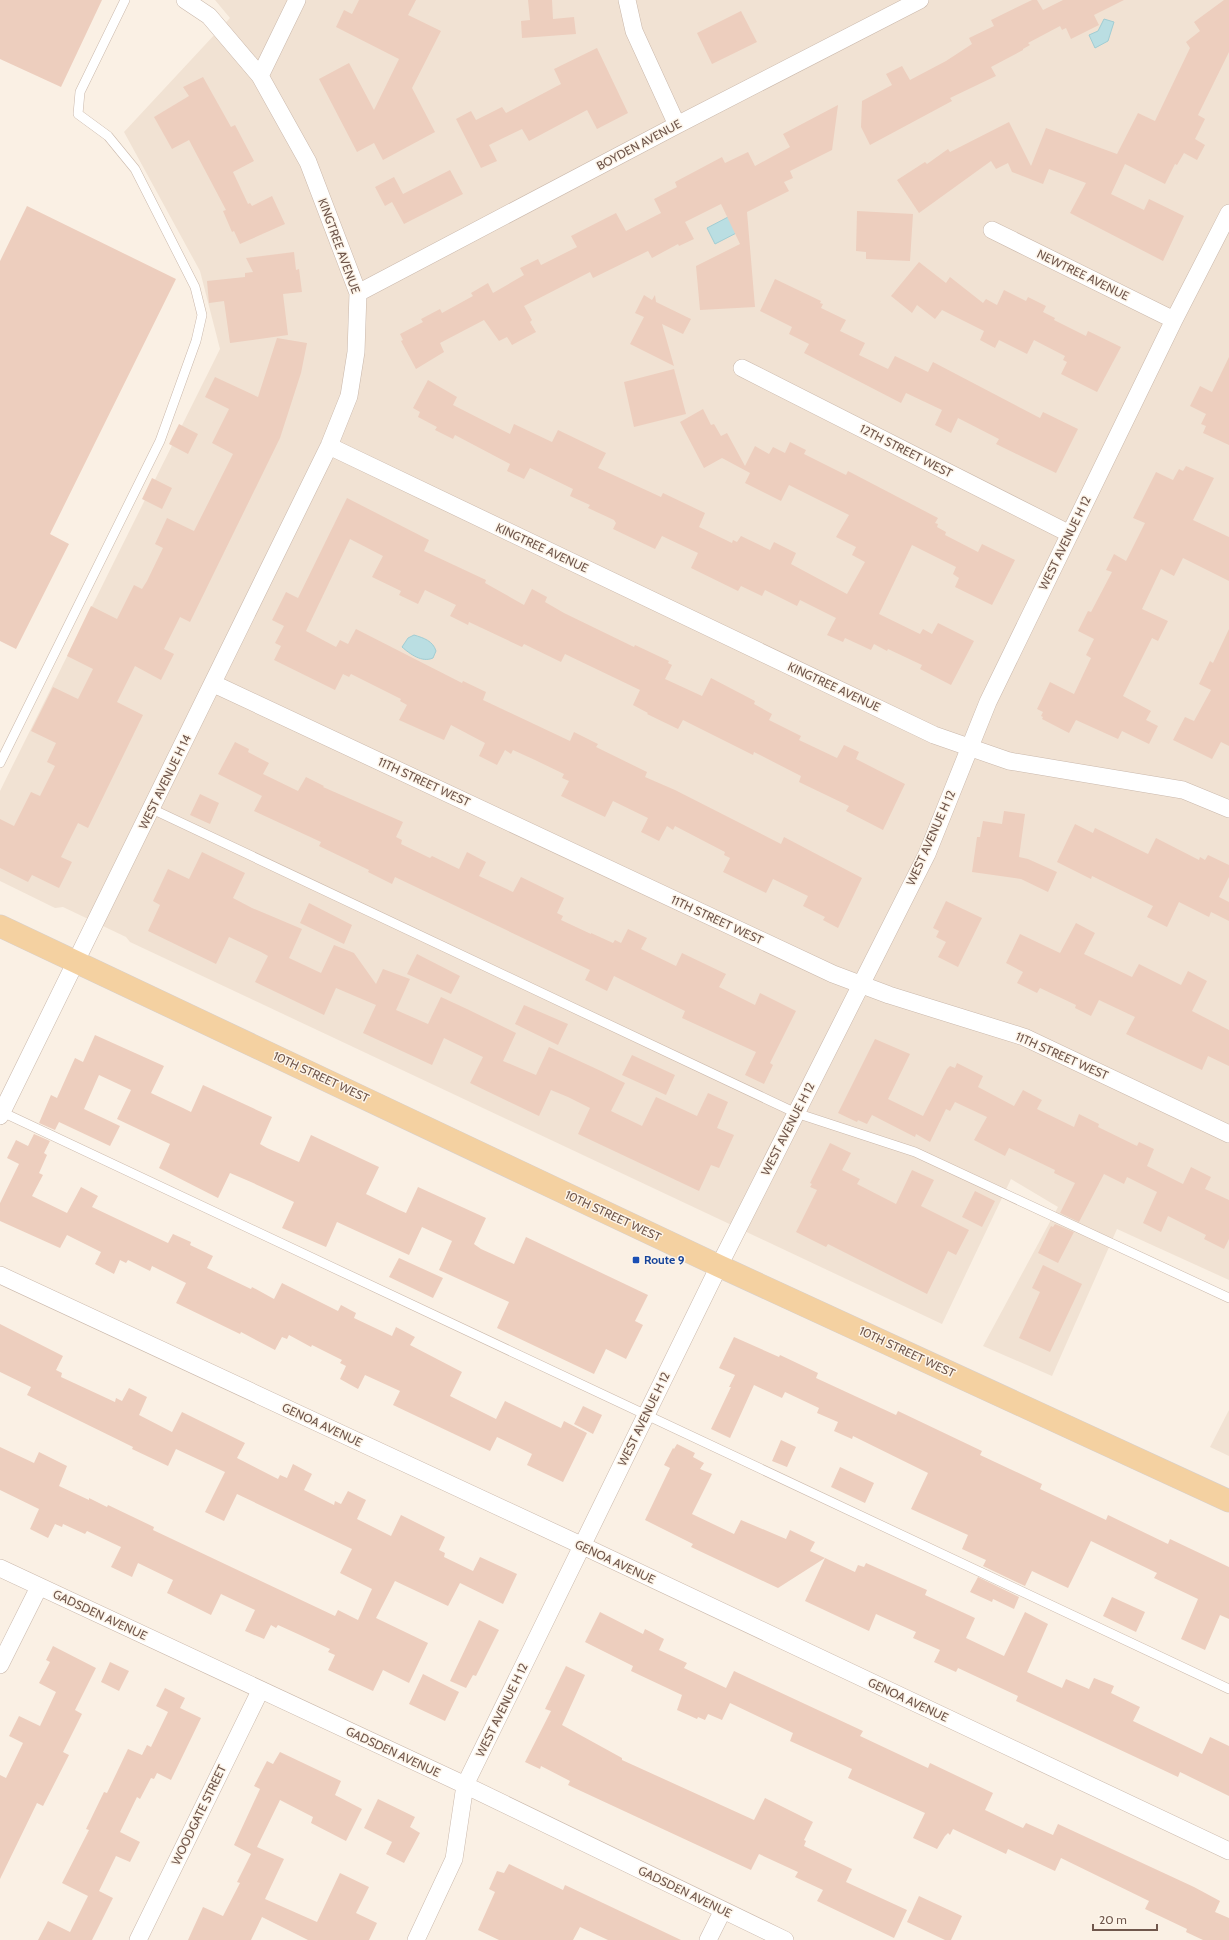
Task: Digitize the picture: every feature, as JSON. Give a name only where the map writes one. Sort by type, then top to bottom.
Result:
[{"type":"main road","name":"10TH STREET WEST","points":[[0,926],[719,1266],[1229,1501]]},
{"type":"street","name":"KINGTREE AVENUE","points":[[185,0],[209,16],[260,76],[308,162],[358,293],[356,352],[349,396],[329,446],[934,734],[1009,761],[1182,790],[1229,809]]},
{"type":"street","points":[[260,76],[297,0]]},
{"type":"street","points":[[627,0],[634,31],[677,125]]},
{"type":"street","name":"BOYDEN AVENUE","points":[[358,293],[677,125],[920,0]]},
{"type":"street","name":"WEST AVENUE H 12","points":[[416,1940],[454,1859],[464,1786],[719,1266],[927,854],[988,702],[1174,320],[1229,213]]},
{"type":"street","name":"NEWTREE AVENUE","points":[[992,230],[1174,320]]},
{"type":"street","name":"12TH STREET WEST","points":[[742,368],[1070,534]]},
{"type":"street","name":"WEST AVENUE H 14","points":[[1,1114],[214,684],[329,446]]},
{"type":"street","name":"11TH STREET WEST","points":[[214,684],[826,971],[861,985],[1024,1037],[1229,1134]]},
{"type":"street","name":"GENOA AVENUE","points":[[0,1275],[583,1546],[1229,1851]]},
{"type":"street","name":"GADSDEN AVENUE","points":[[0,1568],[464,1786],[785,1940]]},
{"type":"street","points":[[0,1665],[39,1587]]},
{"type":"street","name":"WOODGATE STREET","points":[[138,1940],[260,1691]]},
{"type":"street","points":[[708,1940],[723,1910]]},
{"type":"lane","points":[[0,763],[160,441],[196,341],[202,315],[195,287],[136,169],[108,136],[78,114],[80,92],[125,0]]},
{"type":"lane","points":[[152,809],[796,1114],[914,1152],[1229,1298]]},
{"type":"lane","points":[[1,1114],[514,1354],[647,1414],[1229,1689]]},
{"type":"shaded area","points":[[215,0],[1229,0],[1229,1280],[1117,1229],[1052,1376],[983,1346],[1058,1207],[1011,1179],[942,1324],[130,942],[126,937],[63,907],[55,908],[0,881],[0,791],[220,349],[200,271],[124,132],[230,18]]},
{"type":"shaded area","points":[[1229,1410],[1229,1456],[1210,1447]]},
{"type":"water","points":[[1104,19],[1114,22],[1108,41],[1095,48],[1089,35],[1098,31]]},
{"type":"water","points":[[730,216],[746,228],[715,244],[707,228]]},
{"type":"water","points":[[414,635],[425,639],[433,645],[436,651],[433,658],[420,659],[402,647],[408,638]]},
{"type":"building","points":[[0,0],[102,0],[61,87],[0,59]]},
{"type":"building","points":[[359,0],[416,0],[408,15],[441,31],[412,88],[435,132],[383,160],[374,143],[357,152],[319,79],[349,63],[374,110],[399,59],[336,27],[344,10],[352,14]]},
{"type":"building","points":[[528,0],[552,0],[553,19],[574,17],[576,34],[522,38],[521,21],[530,20]]},
{"type":"building","points":[[1032,0],[1037,0],[1043,10],[1063,0],[1124,0],[1094,15],[1099,25],[1071,39],[1066,28],[1062,30],[1060,26],[1028,43],[1030,45],[1023,50],[991,67],[996,76],[950,98],[952,101],[870,145],[861,127],[862,101],[892,85],[886,74],[902,66],[910,80],[946,61],[972,44],[969,38],[994,26],[991,20]]},
{"type":"building","points":[[1224,0],[1229,0],[1229,52],[1198,115],[1205,119],[1195,139],[1205,145],[1197,160],[1184,153],[1177,165],[1175,164],[1165,184],[1125,164],[1111,194],[1144,210],[1149,199],[1184,216],[1163,261],[1070,213],[1086,183],[1049,169],[1043,184],[1012,172],[1008,163],[996,169],[991,161],[919,213],[897,180],[925,162],[927,164],[948,149],[950,152],[1009,122],[1031,166],[1046,128],[1117,154],[1138,113],[1155,121],[1190,48],[1186,42],[1200,31],[1194,22]]},
{"type":"building","points":[[741,11],[757,42],[712,64],[697,33]]},
{"type":"building","points":[[597,48],[628,113],[597,129],[587,110],[529,141],[522,129],[489,145],[497,161],[481,168],[456,119],[471,111],[476,120],[502,107],[506,113],[561,84],[554,69]]},
{"type":"building","points":[[203,77],[231,127],[235,125],[254,161],[233,172],[248,204],[250,203],[252,206],[272,196],[285,224],[240,244],[234,231],[232,232],[223,211],[226,210],[189,140],[172,149],[154,117],[189,96],[183,87]]},
{"type":"building","points":[[838,105],[832,150],[790,171],[793,178],[784,182],[789,191],[747,212],[755,307],[700,310],[696,266],[740,244],[721,204],[685,222],[694,239],[679,246],[678,244],[652,258],[648,251],[593,278],[590,272],[524,306],[532,320],[530,322],[536,332],[512,345],[507,337],[499,341],[484,320],[440,343],[444,352],[416,369],[401,341],[403,340],[400,334],[423,322],[421,319],[440,309],[442,313],[473,296],[471,293],[488,283],[493,293],[524,275],[520,268],[538,259],[541,265],[577,247],[571,236],[616,213],[626,231],[661,213],[654,199],[677,187],[675,182],[722,157],[725,163],[748,152],[755,166],[790,147],[783,134]]},
{"type":"building","points":[[450,170],[463,194],[404,224],[392,202],[385,206],[375,187],[394,177],[403,194]]},
{"type":"building","points":[[27,206],[176,279],[50,534],[69,544],[16,649],[0,641],[0,261]]},
{"type":"building","points":[[857,211],[913,214],[910,261],[866,259],[866,252],[856,251]]},
{"type":"building","points":[[294,252],[296,270],[299,269],[302,292],[283,294],[288,335],[230,343],[224,301],[209,303],[207,281],[245,277],[245,273],[253,272],[246,258]]},
{"type":"building","points":[[919,262],[946,283],[950,277],[983,303],[986,299],[997,305],[1004,290],[1026,301],[1028,297],[1046,306],[1043,312],[1055,318],[1054,320],[1086,336],[1088,331],[1121,347],[1097,392],[1061,374],[1067,362],[1063,360],[1065,356],[1034,340],[1027,354],[999,340],[995,348],[980,340],[984,331],[942,310],[935,319],[917,305],[912,313],[891,296]]},
{"type":"building","points":[[775,279],[821,301],[820,303],[823,304],[821,308],[846,320],[840,331],[865,343],[859,355],[888,369],[895,356],[928,372],[933,362],[1040,418],[1043,412],[1078,429],[1056,473],[996,444],[999,439],[958,418],[951,433],[935,425],[942,410],[906,393],[901,403],[804,353],[809,344],[789,334],[792,327],[760,311]]},
{"type":"building","points":[[644,295],[652,300],[655,295],[656,302],[691,319],[683,334],[662,324],[674,366],[630,344],[644,317],[635,313]]},
{"type":"building","points":[[277,338],[307,343],[301,373],[280,438],[190,622],[180,617],[164,649],[174,654],[161,680],[135,666],[117,702],[143,715],[88,828],[78,823],[61,857],[72,862],[59,888],[32,875],[28,882],[0,868],[0,819],[14,826],[31,792],[40,796],[55,766],[47,762],[56,743],[31,731],[53,687],[78,699],[93,669],[67,656],[91,606],[117,619],[134,585],[142,589],[147,581],[163,548],[155,544],[167,518],[194,531],[233,454],[212,443],[229,409],[205,397],[215,377],[258,397]]},
{"type":"building","points":[[1229,357],[1229,445],[1203,433],[1206,426],[1201,424],[1206,414],[1190,406],[1200,386],[1212,392]]},
{"type":"building","points":[[674,369],[686,414],[634,427],[624,382]]},
{"type":"building","points":[[428,380],[457,397],[453,405],[510,434],[514,424],[552,442],[558,430],[606,453],[598,468],[661,497],[663,493],[705,513],[699,527],[732,543],[733,540],[737,542],[741,536],[770,550],[774,542],[796,553],[791,564],[847,594],[865,562],[852,555],[856,547],[836,537],[849,515],[789,485],[781,501],[745,483],[750,473],[722,458],[704,468],[680,422],[703,409],[711,425],[714,424],[721,436],[727,433],[745,466],[755,446],[769,454],[773,447],[785,453],[790,442],[806,450],[804,454],[846,475],[848,471],[938,518],[935,523],[938,524],[937,527],[946,532],[945,535],[978,552],[982,544],[1015,560],[992,605],[955,587],[959,578],[953,574],[956,567],[912,545],[879,614],[920,634],[923,629],[932,634],[938,623],[974,641],[951,685],[920,669],[922,665],[888,649],[887,651],[874,644],[871,650],[845,638],[843,642],[827,635],[836,618],[800,600],[797,606],[765,590],[762,596],[741,586],[738,591],[691,568],[698,553],[662,536],[655,549],[613,529],[616,523],[614,520],[588,508],[590,505],[570,496],[573,489],[530,468],[524,479],[507,471],[510,464],[455,435],[453,439],[435,430],[437,427],[418,417],[420,412],[413,408]]},
{"type":"building","points":[[179,424],[198,434],[188,454],[169,444]]},
{"type":"building","points":[[1186,466],[1214,478],[1193,520],[1229,537],[1229,581],[1183,558],[1174,576],[1161,569],[1142,609],[1168,621],[1158,641],[1152,638],[1123,696],[1151,711],[1146,720],[1158,726],[1149,744],[1122,731],[1118,739],[1076,720],[1069,733],[1042,719],[1043,717],[1041,716],[1043,712],[1037,709],[1050,682],[1074,694],[1091,658],[1086,655],[1094,639],[1078,631],[1088,611],[1091,612],[1112,572],[1106,570],[1114,554],[1126,561],[1145,523],[1133,518],[1156,472],[1173,480],[1179,469],[1183,471]]},
{"type":"building","points":[[152,478],[172,488],[162,509],[142,499]]},
{"type":"building","points":[[347,498],[429,540],[424,551],[486,580],[485,583],[524,605],[532,589],[547,597],[545,602],[564,613],[634,647],[635,645],[669,661],[668,663],[672,665],[665,679],[702,696],[711,678],[755,701],[754,704],[772,714],[769,720],[801,736],[799,740],[837,758],[844,745],[859,752],[856,759],[905,784],[883,830],[846,811],[849,806],[799,782],[801,776],[754,752],[753,755],[683,720],[678,729],[647,714],[648,713],[633,705],[640,690],[565,654],[561,662],[524,644],[522,647],[469,622],[468,625],[450,616],[456,605],[425,590],[418,604],[399,595],[401,591],[372,577],[383,556],[350,539],[306,631],[336,647],[340,640],[348,644],[356,629],[462,683],[463,681],[486,692],[483,700],[570,741],[574,732],[598,744],[596,747],[647,772],[645,777],[675,790],[781,844],[784,837],[862,878],[838,928],[823,920],[825,917],[803,906],[808,896],[773,879],[766,893],[723,872],[730,858],[724,855],[725,852],[675,826],[673,830],[667,826],[659,841],[641,832],[648,818],[613,801],[605,817],[561,796],[569,781],[562,778],[564,774],[535,760],[513,750],[511,754],[505,750],[497,765],[479,756],[485,743],[451,725],[444,740],[399,720],[407,705],[400,701],[401,699],[351,674],[349,677],[343,674],[335,690],[274,660],[281,646],[275,643],[284,626],[272,620],[286,592],[298,598]]},
{"type":"building","points":[[1229,629],[1229,746],[1221,742],[1212,759],[1173,740],[1185,717],[1194,721],[1211,690],[1199,684],[1210,661],[1213,663]]},
{"type":"building","points":[[235,742],[249,749],[248,752],[269,763],[263,774],[298,791],[306,777],[324,786],[323,787],[403,822],[396,837],[402,840],[401,844],[430,858],[432,856],[459,869],[467,852],[486,862],[479,876],[513,892],[521,877],[564,898],[557,913],[563,916],[561,920],[613,943],[615,940],[621,943],[628,929],[647,938],[641,949],[676,966],[682,953],[726,974],[719,987],[755,1005],[760,993],[796,1011],[770,1063],[773,1065],[764,1084],[745,1075],[756,1052],[682,1018],[685,1011],[614,976],[607,991],[585,980],[590,970],[395,877],[392,884],[368,872],[369,870],[319,846],[321,842],[254,811],[262,796],[218,774]]},
{"type":"building","points":[[200,794],[219,803],[210,824],[190,815]]},
{"type":"building","points":[[1004,811],[1025,814],[1019,857],[1028,859],[1057,872],[1048,892],[1021,879],[972,872],[977,837],[980,837],[983,821],[1002,824]]},
{"type":"building","points":[[1075,824],[1093,833],[1095,828],[1148,854],[1156,838],[1199,860],[1200,857],[1205,860],[1208,855],[1229,865],[1229,877],[1219,897],[1229,902],[1229,921],[1211,912],[1209,917],[1179,902],[1167,927],[1147,917],[1153,906],[1092,876],[1091,879],[1057,862]]},
{"type":"building","points":[[202,852],[245,873],[233,898],[252,908],[302,929],[289,958],[321,973],[334,945],[354,953],[376,984],[383,969],[410,979],[396,1010],[428,1024],[441,997],[467,1009],[516,1033],[503,1061],[536,1075],[549,1047],[601,1071],[625,1083],[611,1111],[642,1126],[656,1097],[697,1116],[708,1093],[728,1102],[717,1128],[734,1135],[719,1168],[711,1165],[699,1191],[578,1134],[590,1108],[568,1097],[551,1090],[539,1116],[470,1083],[483,1057],[444,1038],[432,1065],[363,1033],[376,1005],[336,988],[324,1015],[255,982],[268,956],[261,952],[229,937],[216,964],[148,931],[160,905],[153,901],[168,869],[189,879]]},
{"type":"building","points":[[946,901],[982,918],[958,967],[938,957],[946,942],[936,937],[939,931],[933,928]]},
{"type":"building","points":[[309,903],[352,925],[344,944],[300,923]]},
{"type":"building","points":[[1076,923],[1095,933],[1084,954],[1132,977],[1139,964],[1181,985],[1188,971],[1207,981],[1192,1011],[1229,1030],[1229,1066],[1208,1056],[1202,1070],[1126,1034],[1135,1017],[1099,1000],[1091,1016],[1075,1008],[1076,1005],[1040,988],[1037,993],[1017,983],[1023,972],[1006,963],[1020,934],[1060,953]]},
{"type":"building","points":[[417,954],[460,976],[451,994],[407,974]]},
{"type":"building","points":[[524,1005],[568,1024],[558,1045],[515,1024]]},
{"type":"building","points":[[95,1035],[164,1066],[151,1093],[191,1112],[203,1085],[272,1117],[260,1144],[267,1148],[299,1162],[311,1135],[379,1167],[366,1194],[399,1210],[406,1213],[418,1187],[486,1218],[474,1244],[481,1249],[514,1264],[526,1237],[648,1295],[635,1321],[643,1325],[626,1359],[606,1349],[594,1374],[497,1328],[509,1302],[439,1270],[452,1241],[422,1227],[409,1255],[337,1222],[326,1247],[282,1228],[294,1202],[230,1173],[218,1198],[159,1168],[170,1144],[117,1119],[131,1090],[99,1075],[84,1109],[120,1126],[110,1146],[59,1122],[55,1130],[39,1123],[51,1095],[57,1098],[75,1058],[83,1062]]},
{"type":"building","points":[[875,1039],[910,1054],[888,1099],[923,1116],[947,1069],[950,1066],[955,1068],[957,1063],[983,1076],[978,1087],[1014,1106],[1023,1090],[1042,1100],[1037,1109],[1074,1127],[1079,1114],[1099,1124],[1098,1127],[1137,1146],[1139,1142],[1154,1149],[1147,1166],[1183,1184],[1191,1167],[1211,1177],[1205,1189],[1229,1200],[1229,1239],[1224,1249],[1204,1239],[1206,1235],[1168,1216],[1161,1232],[1143,1223],[1157,1192],[1127,1177],[1124,1184],[1104,1174],[1079,1222],[1060,1213],[1075,1183],[1054,1173],[1055,1170],[1009,1148],[1005,1156],[974,1140],[987,1117],[955,1102],[950,1111],[946,1109],[930,1142],[916,1134],[915,1137],[872,1115],[867,1124],[858,1120],[857,1122],[838,1113]]},
{"type":"building","points":[[632,1055],[675,1075],[666,1095],[622,1075]]},
{"type":"building","points":[[34,1134],[50,1141],[44,1153],[47,1155],[39,1173],[43,1175],[32,1196],[67,1213],[81,1187],[98,1196],[92,1207],[168,1243],[173,1234],[191,1242],[190,1245],[213,1256],[207,1268],[251,1289],[252,1287],[274,1299],[282,1283],[338,1311],[341,1305],[356,1313],[354,1318],[392,1336],[396,1327],[415,1337],[410,1345],[462,1372],[450,1396],[496,1419],[505,1401],[561,1428],[564,1421],[587,1433],[563,1482],[527,1465],[532,1454],[497,1437],[490,1451],[393,1405],[400,1391],[365,1375],[358,1389],[340,1379],[346,1366],[340,1363],[342,1360],[312,1345],[311,1347],[289,1335],[287,1339],[282,1337],[275,1350],[241,1332],[240,1334],[176,1303],[186,1283],[152,1266],[150,1271],[128,1260],[126,1263],[120,1260],[114,1274],[95,1264],[101,1252],[67,1235],[60,1248],[0,1221],[0,1203],[19,1164],[7,1158],[16,1140],[28,1146]]},
{"type":"building","points":[[830,1143],[851,1153],[842,1170],[860,1179],[857,1184],[896,1204],[912,1170],[934,1180],[921,1206],[969,1230],[956,1255],[948,1251],[927,1294],[828,1244],[826,1247],[796,1232],[817,1190],[810,1187],[812,1184],[810,1183]]},
{"type":"building","points":[[975,1191],[995,1201],[982,1227],[962,1217]]},
{"type":"building","points":[[1055,1224],[1074,1232],[1058,1263],[1038,1253],[1051,1226],[1053,1227]]},
{"type":"building","points":[[399,1258],[443,1278],[433,1298],[389,1277]]},
{"type":"building","points":[[1043,1265],[1082,1284],[1050,1352],[1019,1338],[1040,1292],[1032,1288]]},
{"type":"building","points":[[0,1324],[63,1356],[56,1370],[62,1373],[61,1377],[115,1402],[116,1398],[122,1401],[129,1388],[147,1397],[139,1415],[172,1432],[182,1412],[245,1443],[237,1458],[278,1479],[280,1475],[287,1478],[293,1464],[312,1474],[304,1490],[334,1505],[335,1501],[341,1504],[348,1491],[366,1500],[357,1519],[391,1536],[401,1515],[445,1537],[439,1550],[445,1553],[444,1557],[473,1571],[480,1557],[517,1574],[503,1604],[460,1583],[448,1606],[395,1581],[376,1618],[428,1643],[409,1683],[383,1670],[373,1691],[328,1670],[335,1655],[328,1652],[330,1649],[278,1625],[276,1628],[271,1625],[264,1639],[245,1631],[255,1610],[221,1594],[211,1615],[167,1593],[173,1580],[138,1563],[132,1577],[111,1567],[121,1547],[87,1531],[85,1534],[63,1524],[62,1527],[55,1524],[48,1538],[30,1529],[39,1509],[0,1490],[0,1447],[34,1463],[39,1452],[67,1466],[59,1486],[107,1507],[108,1505],[154,1527],[153,1530],[335,1616],[338,1610],[358,1620],[372,1589],[340,1573],[352,1549],[237,1494],[224,1521],[205,1512],[225,1472],[176,1449],[168,1466],[132,1449],[133,1447],[27,1395],[31,1387],[0,1372]]},
{"type":"building","points":[[734,1337],[779,1357],[780,1355],[818,1373],[816,1378],[896,1415],[898,1411],[982,1451],[980,1455],[1042,1484],[1040,1489],[1106,1520],[1108,1515],[1168,1544],[1170,1539],[1229,1567],[1229,1619],[1220,1615],[1205,1650],[1181,1639],[1198,1599],[1154,1578],[1157,1573],[1091,1541],[1068,1588],[1032,1571],[1025,1586],[983,1566],[986,1560],[962,1549],[968,1535],[911,1509],[928,1473],[853,1436],[852,1439],[834,1431],[838,1422],[817,1413],[819,1408],[785,1392],[782,1398],[754,1385],[730,1438],[711,1429],[731,1387],[729,1387],[735,1375],[719,1368]]},
{"type":"building","points":[[583,1406],[602,1415],[593,1434],[574,1424]]},
{"type":"building","points":[[781,1440],[796,1447],[787,1467],[772,1461]]},
{"type":"building","points":[[677,1444],[695,1453],[693,1457],[704,1463],[700,1469],[712,1474],[692,1514],[734,1534],[741,1520],[786,1539],[790,1530],[815,1542],[810,1551],[825,1558],[778,1588],[691,1547],[693,1544],[645,1520],[670,1468],[664,1465],[673,1448],[674,1449]]},
{"type":"building","points":[[840,1467],[874,1483],[865,1503],[831,1487]]},
{"type":"building","points":[[825,1558],[855,1572],[858,1565],[864,1567],[866,1563],[927,1590],[925,1595],[975,1618],[966,1638],[1004,1656],[1025,1612],[1048,1624],[1027,1672],[1062,1688],[1066,1679],[1089,1689],[1094,1678],[1114,1686],[1111,1693],[1140,1707],[1133,1721],[1202,1754],[1210,1737],[1229,1746],[1229,1796],[1180,1772],[1178,1777],[1016,1701],[1018,1696],[958,1668],[956,1672],[934,1662],[940,1650],[913,1638],[916,1632],[876,1614],[869,1631],[805,1601]]},
{"type":"building","points":[[978,1577],[1019,1597],[1014,1609],[993,1599],[992,1602],[970,1592]]},
{"type":"building","points":[[1112,1597],[1145,1612],[1136,1632],[1103,1616]]},
{"type":"building","points":[[600,1612],[643,1634],[645,1629],[664,1639],[659,1650],[687,1663],[684,1668],[726,1688],[734,1671],[863,1731],[860,1736],[928,1768],[930,1763],[993,1793],[985,1810],[1023,1828],[1026,1823],[1053,1835],[1058,1824],[1194,1887],[1220,1901],[1215,1912],[1229,1918],[1229,1940],[1203,1940],[1186,1932],[1187,1929],[1145,1909],[1149,1901],[1061,1858],[1055,1871],[1008,1849],[1006,1854],[953,1829],[950,1835],[948,1833],[945,1836],[937,1849],[913,1838],[925,1813],[848,1778],[852,1769],[790,1741],[793,1733],[730,1703],[722,1720],[708,1714],[705,1720],[698,1717],[697,1719],[677,1710],[682,1695],[631,1671],[633,1666],[585,1642]]},
{"type":"building","points":[[479,1620],[499,1630],[476,1676],[473,1675],[466,1688],[450,1681]]},
{"type":"building","points":[[53,1646],[96,1668],[75,1710],[82,1714],[63,1752],[69,1755],[43,1806],[37,1803],[0,1879],[0,1775],[6,1778],[23,1743],[9,1736],[19,1716],[40,1726],[56,1692],[39,1683],[50,1662],[46,1660]]},
{"type":"building","points":[[110,1662],[129,1671],[119,1691],[101,1682]]},
{"type":"building","points":[[566,1666],[585,1675],[562,1725],[622,1758],[622,1760],[754,1820],[765,1798],[813,1822],[804,1840],[806,1841],[804,1846],[852,1869],[846,1882],[907,1910],[894,1938],[817,1901],[823,1890],[795,1877],[798,1872],[759,1854],[751,1870],[568,1785],[570,1781],[541,1766],[540,1769],[525,1762],[551,1711],[545,1709]]},
{"type":"building","points":[[423,1674],[459,1692],[445,1721],[409,1704]]},
{"type":"building","points":[[165,1688],[185,1698],[180,1708],[201,1718],[171,1780],[157,1773],[154,1779],[151,1778],[140,1799],[137,1797],[120,1832],[140,1842],[130,1862],[116,1856],[99,1891],[113,1898],[92,1940],[38,1940],[48,1921],[70,1932],[88,1896],[62,1883],[89,1830],[86,1829],[104,1792],[107,1793],[128,1749],[142,1755],[147,1745],[151,1747],[168,1712],[156,1706]]},
{"type":"building","points":[[280,1752],[341,1781],[335,1795],[362,1809],[346,1841],[311,1823],[313,1817],[280,1800],[257,1847],[284,1859],[265,1899],[317,1922],[340,1873],[369,1887],[356,1913],[377,1923],[369,1940],[308,1940],[262,1917],[251,1940],[188,1940],[203,1907],[223,1916],[240,1883],[237,1882],[251,1854],[234,1845],[260,1789],[254,1786],[267,1761],[273,1764]]},
{"type":"building","points":[[378,1799],[415,1817],[410,1827],[420,1833],[404,1863],[386,1854],[392,1842],[364,1828]]},
{"type":"building","points":[[509,1864],[563,1890],[565,1885],[681,1940],[608,1940],[580,1927],[573,1940],[499,1940],[478,1930],[495,1892],[489,1889],[497,1871],[504,1873]]},
{"type":"building","points":[[919,1896],[962,1916],[951,1940],[945,1940],[907,1922]]},
{"type":"place","name":"Route 9","points":[[636,1260]]}]
